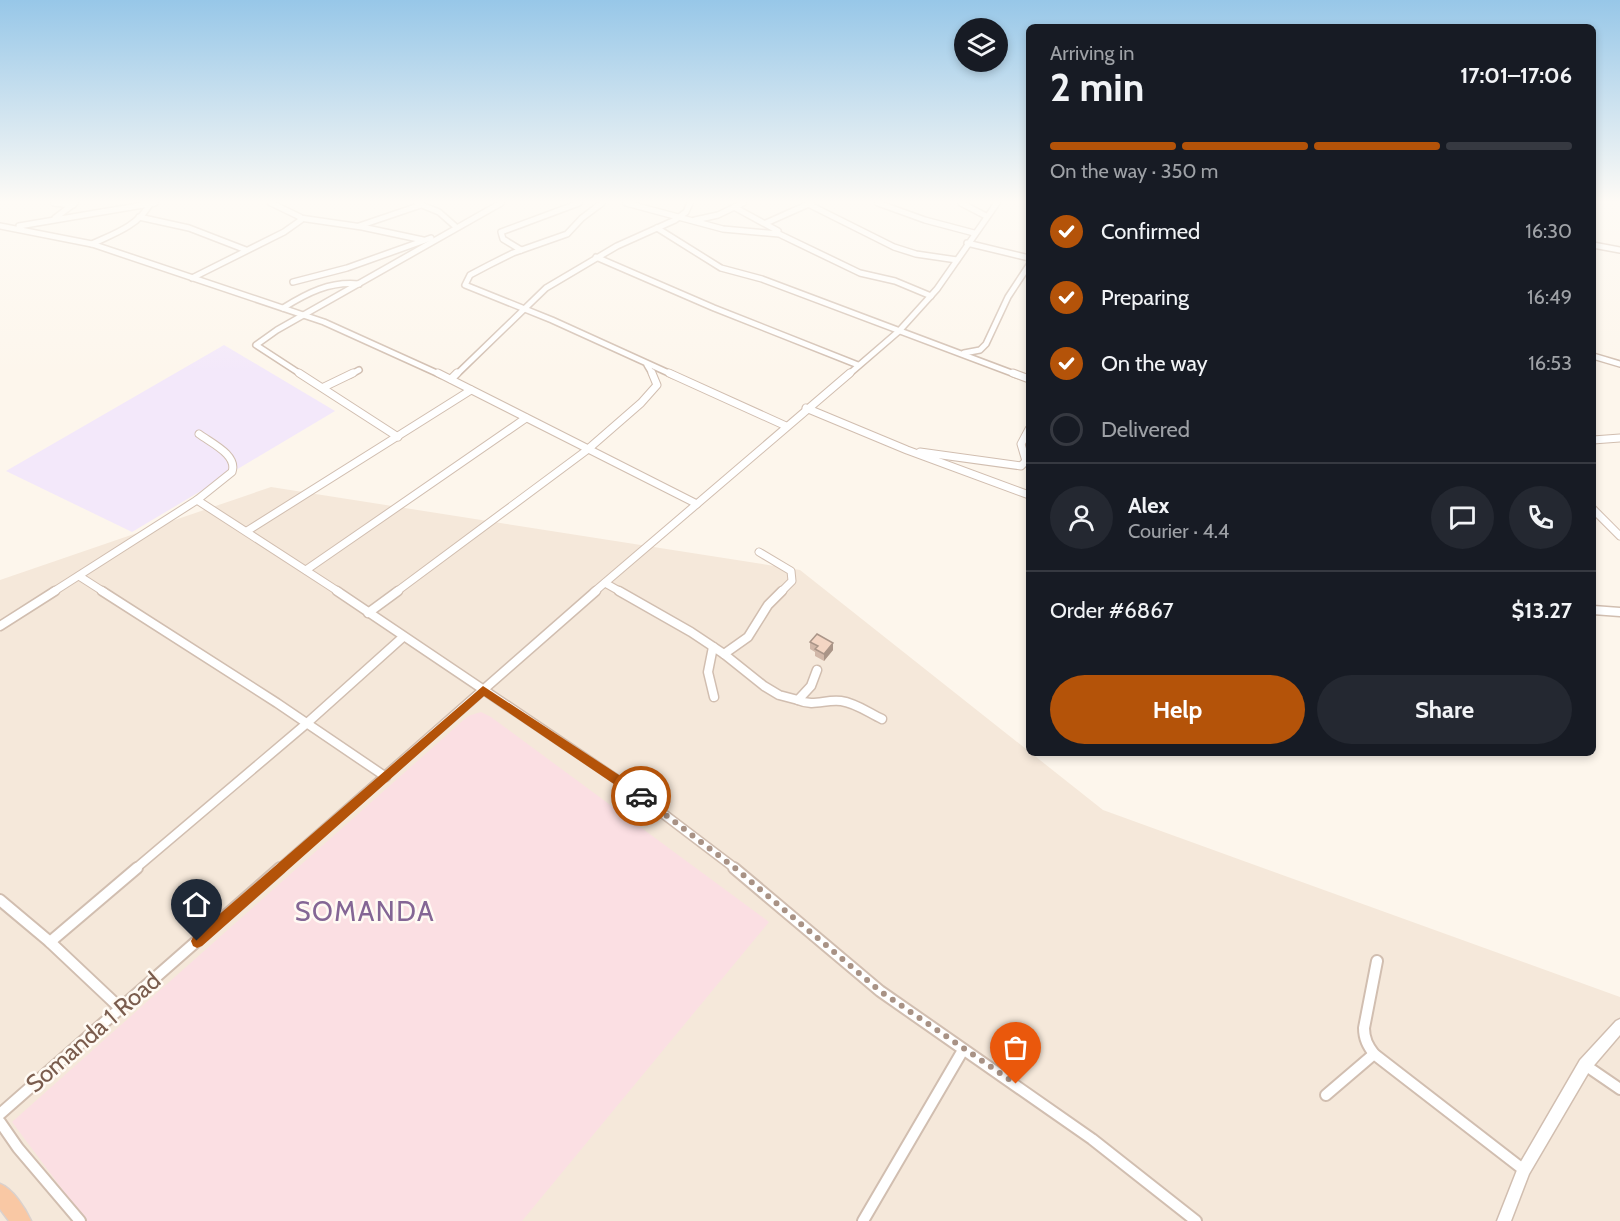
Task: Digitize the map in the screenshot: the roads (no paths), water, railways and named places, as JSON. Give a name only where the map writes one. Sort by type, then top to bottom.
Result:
[{"type":"highway","points":[[0,1193],[21,1221]]},
{"type":"street","points":[[139,260],[283,308],[392,351],[697,504]]},
{"type":"street","points":[[192,278],[227,260]]},
{"type":"street","points":[[293,282],[369,260]]},
{"type":"street","points":[[398,436],[256,346],[271,334],[400,260]]},
{"type":"street","points":[[501,260],[470,275],[465,282],[471,288],[524,309],[786,426]]},
{"type":"street","points":[[451,380],[546,288],[591,260]]},
{"type":"street","points":[[603,260],[714,308],[858,365]]},
{"type":"street","points":[[709,260],[721,268],[762,279],[1026,378]]},
{"type":"street","points":[[830,260],[860,273],[895,282],[931,296]]},
{"type":"street","name":"Somanda 1 Road","points":[[0,1114],[605,583],[806,408],[899,331],[931,296],[957,260]]},
{"type":"street","points":[[960,353],[980,350],[986,344],[1008,297],[1026,270]]},
{"type":"street","points":[[283,308],[316,289],[335,284],[359,284]]},
{"type":"street","points":[[1605,360],[1620,356]]},
{"type":"street","points":[[1596,357],[1620,364]]},
{"type":"street","points":[[368,613],[587,450],[652,392],[657,385],[647,364]]},
{"type":"street","points":[[324,387],[359,370]]},
{"type":"street","points":[[248,531],[471,390]]},
{"type":"street","points":[[806,408],[907,450],[1026,494]]},
{"type":"street","points":[[306,570],[526,418]]},
{"type":"street","points":[[0,626],[197,500],[232,472],[234,466],[232,459],[199,434]]},
{"type":"street","points":[[907,450],[1021,466],[1026,461],[1021,444],[1026,435]]},
{"type":"street","points":[[1596,439],[1620,438]]},
{"type":"street","points":[[197,500],[248,531],[645,800],[735,868],[880,991],[1092,1139],[1196,1221]]},
{"type":"street","points":[[1596,512],[1620,536]]},
{"type":"street","points":[[724,654],[748,637],[763,612],[792,581],[790,571],[759,552]]},
{"type":"street","points":[[79,576],[386,777]]},
{"type":"street","points":[[605,583],[646,605],[724,654],[779,695],[813,706],[831,702],[846,702],[882,719]]},
{"type":"street","points":[[1596,610],[1620,612]]},
{"type":"street","points":[[50,942],[306,724],[403,637]]},
{"type":"street","points":[[713,647],[707,668],[707,678],[714,697]]},
{"type":"street","points":[[798,700],[811,686],[816,670]]},
{"type":"street","points":[[0,900],[50,942],[120,1008]]},
{"type":"street","points":[[1377,961],[1363,1037],[1374,1054],[1524,1170]]},
{"type":"street","points":[[1504,1221],[1524,1170],[1585,1065],[1620,1025]]},
{"type":"street","points":[[862,1221],[963,1050]]},
{"type":"street","points":[[1326,1095],[1374,1054]]},
{"type":"street","points":[[1585,1065],[1620,1089]]},
{"type":"street","points":[[0,1122],[18,1148],[80,1221]]},
{"type":"district","name":"SOMANDA","points":[[365,911]]}]
